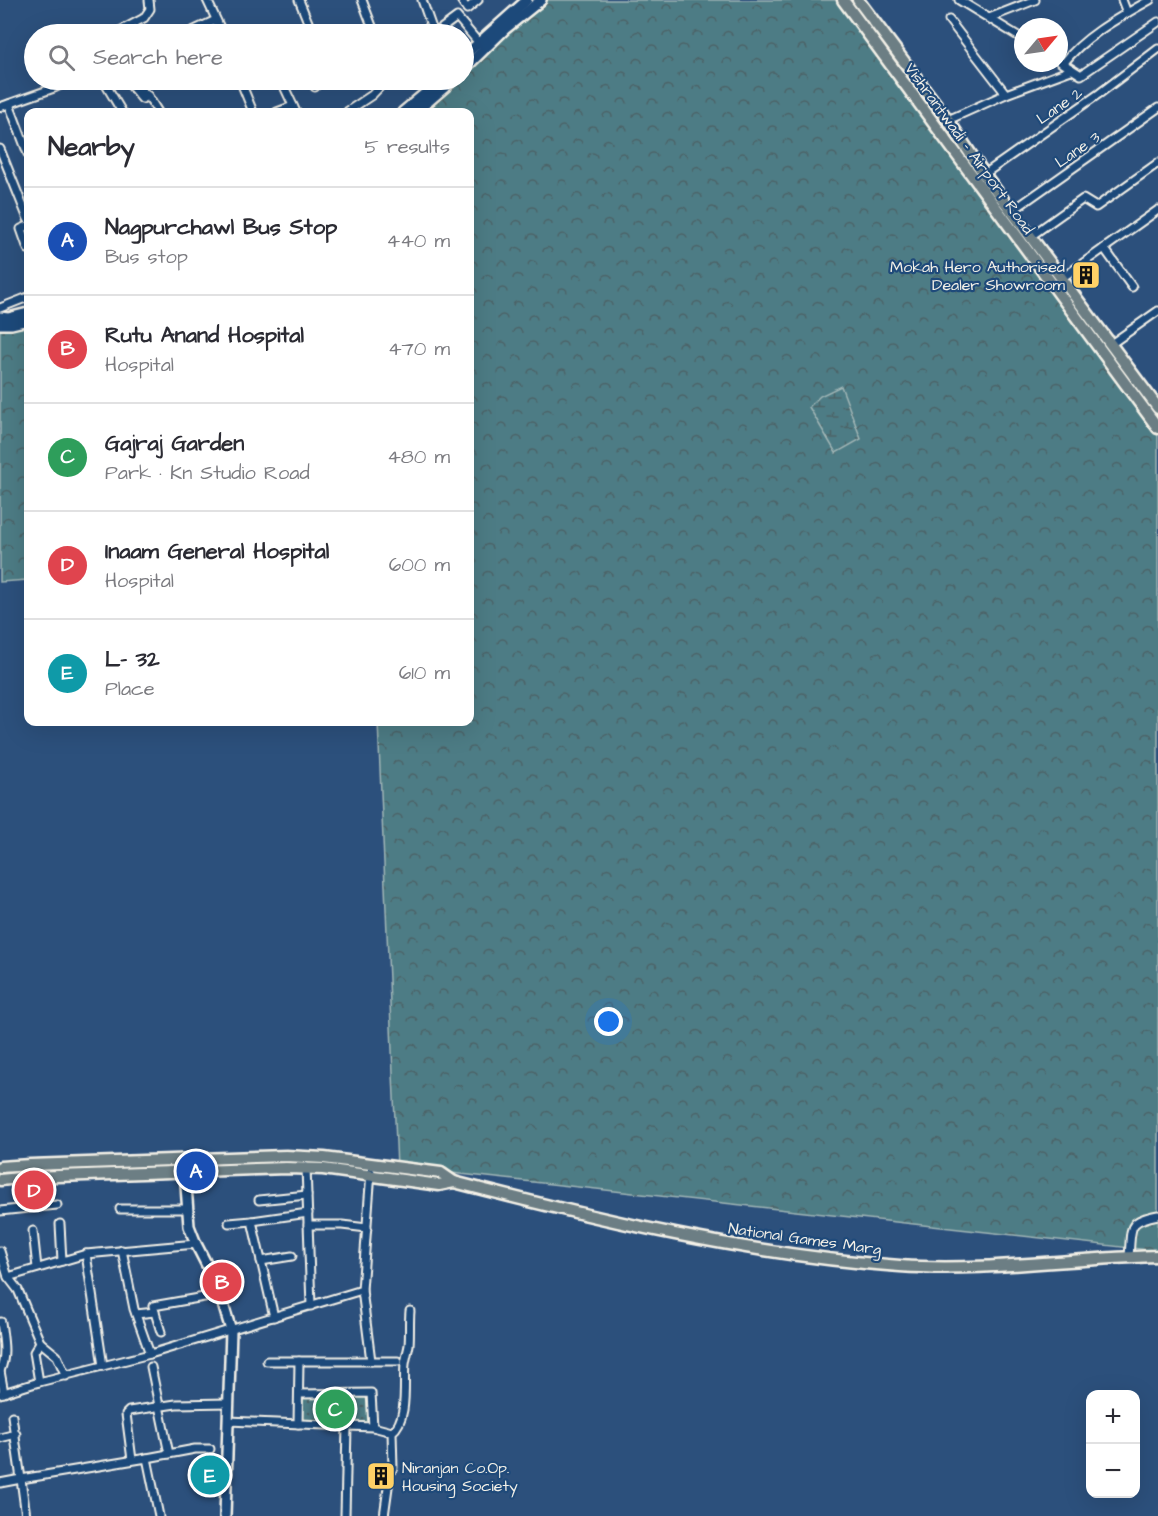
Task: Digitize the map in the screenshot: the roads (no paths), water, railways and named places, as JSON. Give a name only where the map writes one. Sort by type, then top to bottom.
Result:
[{"type":"main road","name":"Vishrantwadi - Airport Road","points":[[843,0],[1158,428]]},
{"type":"main road","name":"Vishrantwadi - Airport Road","points":[[858,0],[1158,408]]},
{"type":"main road","name":"National Games Marg","points":[[0,1167],[307,1157],[441,1173],[454,1182],[629,1226],[776,1252],[852,1261],[901,1266],[954,1267],[1158,1256]]},
{"type":"main road","name":"National Games Marg","points":[[0,1180],[30,1177],[306,1168],[439,1185],[454,1182]]},
{"type":"street","points":[[133,24],[144,18],[150,9],[149,0]]},
{"type":"street","points":[[207,0],[218,24]]},
{"type":"street","points":[[299,0],[309,24]]},
{"type":"street","points":[[362,0],[371,24]]},
{"type":"street","points":[[422,0],[430,24]]},
{"type":"street","points":[[461,0],[467,9],[478,0]]},
{"type":"street","points":[[474,46],[527,0]]},
{"type":"street","points":[[474,59],[505,29],[541,0]]},
{"type":"street","points":[[959,0],[1014,34]]},
{"type":"street","points":[[988,18],[1035,0]]},
{"type":"street","points":[[1122,0],[1127,13]]},
{"type":"street","points":[[1068,56],[1127,13],[1150,0]]},
{"type":"street","points":[[448,24],[457,17],[463,24]]},
{"type":"street","points":[[207,24],[216,20]]},
{"type":"street","points":[[949,20],[1006,94]]},
{"type":"street","points":[[1068,68],[1081,75],[1158,22]]},
{"type":"street","points":[[474,37],[478,42]]},
{"type":"street","name":"Lane 2","points":[[975,181],[1158,49]]},
{"type":"street","points":[[948,120],[1006,94],[1071,70]]},
{"type":"street","points":[[0,107],[48,90]]},
{"type":"street","points":[[109,90],[120,108]]},
{"type":"street","points":[[134,90],[142,99],[148,96]]},
{"type":"street","points":[[141,90],[156,108]]},
{"type":"street","points":[[244,90],[251,108]]},
{"type":"street","points":[[285,90],[294,108]]},
{"type":"street","points":[[352,108],[377,90]]},
{"type":"street","points":[[408,108],[429,90]]},
{"type":"street","points":[[421,108],[441,90]]},
{"type":"street","points":[[9,104],[24,135]]},
{"type":"street","name":"Lane 3","points":[[1012,211],[1158,108]]},
{"type":"street","points":[[0,149],[24,209]]},
{"type":"street","points":[[1030,236],[1083,199],[1096,207],[1158,163]]},
{"type":"street","points":[[1062,278],[1158,210]]},
{"type":"street","points":[[1104,248],[1132,287]]},
{"type":"street","points":[[0,308],[24,299]]},
{"type":"street","points":[[1111,344],[1158,311]]},
{"type":"street","points":[[0,317],[8,318],[24,314]]},
{"type":"street","points":[[0,324],[24,321]]},
{"type":"street","points":[[307,1157],[311,1306]]},
{"type":"street","points":[[184,1160],[189,1226],[221,1294],[231,1330],[225,1516]]},
{"type":"street","points":[[371,1361],[362,1290],[372,1163]]},
{"type":"street","points":[[259,1200],[307,1195]]},
{"type":"street","points":[[0,1211],[57,1205]]},
{"type":"street","points":[[120,1209],[187,1209]]},
{"type":"street","points":[[229,1223],[308,1213]]},
{"type":"street","points":[[1129,1256],[1132,1226],[1143,1218],[1158,1215]]},
{"type":"street","points":[[252,1221],[274,1317]]},
{"type":"street","points":[[60,1224],[62,1260]]},
{"type":"street","points":[[308,1225],[367,1228]]},
{"type":"street","points":[[33,1231],[37,1268]]},
{"type":"street","points":[[8,1277],[86,1254],[196,1244]]},
{"type":"street","points":[[122,1250],[136,1314],[150,1354]]},
{"type":"street","points":[[0,1251],[8,1277],[18,1290],[40,1341],[57,1356],[66,1376]]},
{"type":"street","points":[[86,1254],[103,1366]]},
{"type":"street","points":[[261,1261],[292,1256]]},
{"type":"street","points":[[1,1322],[4,1353],[4,1363],[0,1371],[2,1394],[39,1382],[150,1354],[362,1290]]},
{"type":"street","points":[[161,1332],[153,1306],[221,1294]]},
{"type":"street","points":[[228,1421],[373,1427],[392,1432],[398,1428],[403,1407],[410,1311]]},
{"type":"street","points":[[136,1314],[155,1312]]},
{"type":"street","points":[[39,1382],[34,1352],[40,1341]]},
{"type":"street","points":[[267,1360],[398,1361]]},
{"type":"street","points":[[298,1424],[299,1361]]},
{"type":"street","points":[[151,1367],[169,1454]]},
{"type":"street","points":[[299,1394],[371,1393],[373,1427]]},
{"type":"street","points":[[132,1460],[126,1414],[129,1411],[176,1404],[229,1403]]},
{"type":"street","points":[[12,1416],[26,1516]]},
{"type":"street","points":[[345,1516],[347,1426]]},
{"type":"street","points":[[384,1516],[390,1473],[393,1468],[392,1432]]},
{"type":"street","points":[[0,1438],[16,1434]]},
{"type":"street","points":[[0,1483],[210,1449]]},
{"type":"street","points":[[147,1458],[159,1516]]},
{"type":"place","name":"Mokah Hero Authorised Dealer Showroom","points":[[1086,275]]},
{"type":"place","name":"Nagpurchawl Bus Stop","points":[[196,1171]]},
{"type":"place","name":"Inaam General Hospital","points":[[34,1190]]},
{"type":"place","name":"Rutu Anand Hospital","points":[[222,1282]]},
{"type":"place","name":"Gajraj Garden","points":[[335,1409]]},
{"type":"place","name":"L- 32","points":[[210,1475]]},
{"type":"place","name":"Niranjan Co.Op. Housing Society","points":[[381,1476]]}]
